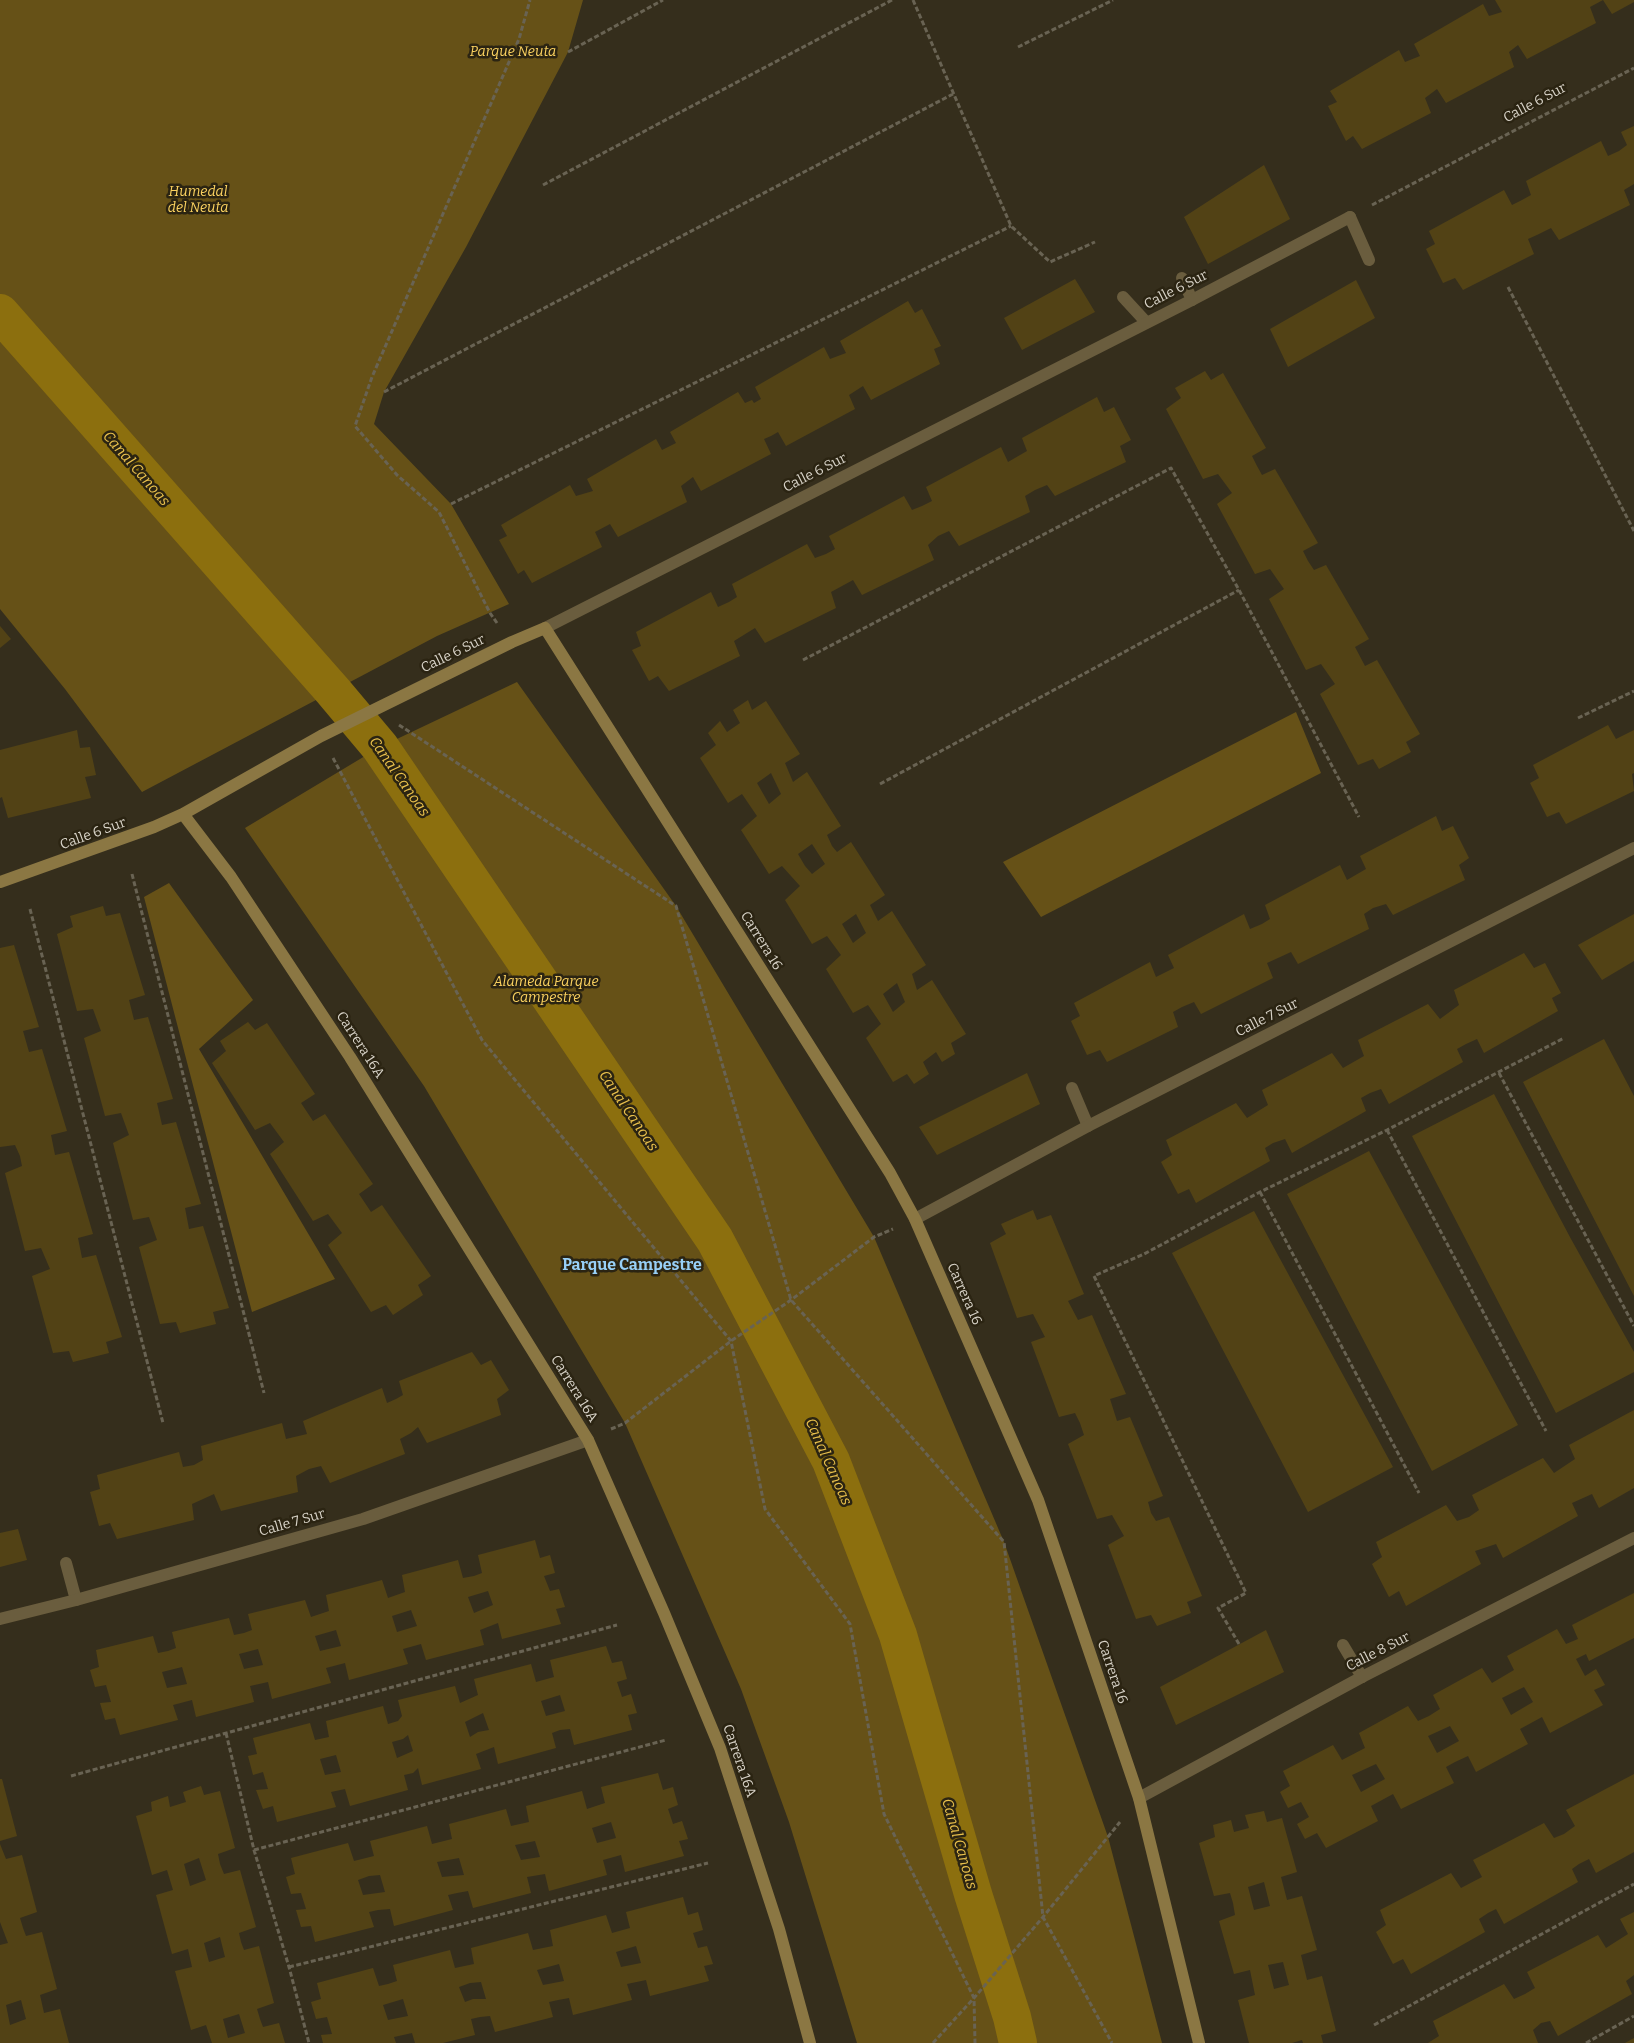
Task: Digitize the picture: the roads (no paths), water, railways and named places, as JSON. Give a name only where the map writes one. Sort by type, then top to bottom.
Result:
[{"type":"main road","name":"Calle 6 Sur","points":[[0,882],[145,830],[183,814],[321,736],[512,642],[545,628]]},
{"type":"main road","name":"Carrera 16","points":[[545,628],[890,1173],[915,1220],[1038,1500],[1139,1798],[1199,2043]]},
{"type":"main road","name":"Carrera 16A","points":[[183,814],[230,877],[350,1057],[588,1440],[664,1613],[720,1748],[779,1929],[810,2043]]},
{"type":"street","name":"Calle 6 Sur","points":[[545,628],[1192,300],[1350,217],[1369,260]]},
{"type":"street","points":[[1182,278],[1192,300]]},
{"type":"street","points":[[1124,297],[1146,322]]},
{"type":"street","name":"Calle 7 Sur","points":[[915,1220],[1088,1126],[1634,848]]},
{"type":"street","points":[[1072,1088],[1088,1126]]},
{"type":"street","name":"Calle 7 Sur","points":[[0,1619],[76,1600],[363,1519],[588,1440]]},
{"type":"street","name":"Calle 8 Sur","points":[[1139,1798],[1362,1677],[1634,1538]]},
{"type":"street","points":[[66,1564],[76,1600]]},
{"type":"street","points":[[1343,1645],[1362,1677]]},
{"type":"waterway","name":"Canal Canoas","points":[[0,313],[333,691],[380,747],[715,1240],[831,1461],[898,1635],[973,1894],[1012,2017],[1018,2043]]},
{"type":"district","name":"Parque Campestre","points":[[632,1266]]},
{"type":"park label","name":"Parque Neuta","points":[[513,52]]},
{"type":"park label","name":"Humedal del Neuta","points":[[198,200]]},
{"type":"park label","name":"Alameda Parque Campestre","points":[[546,990]]}]
